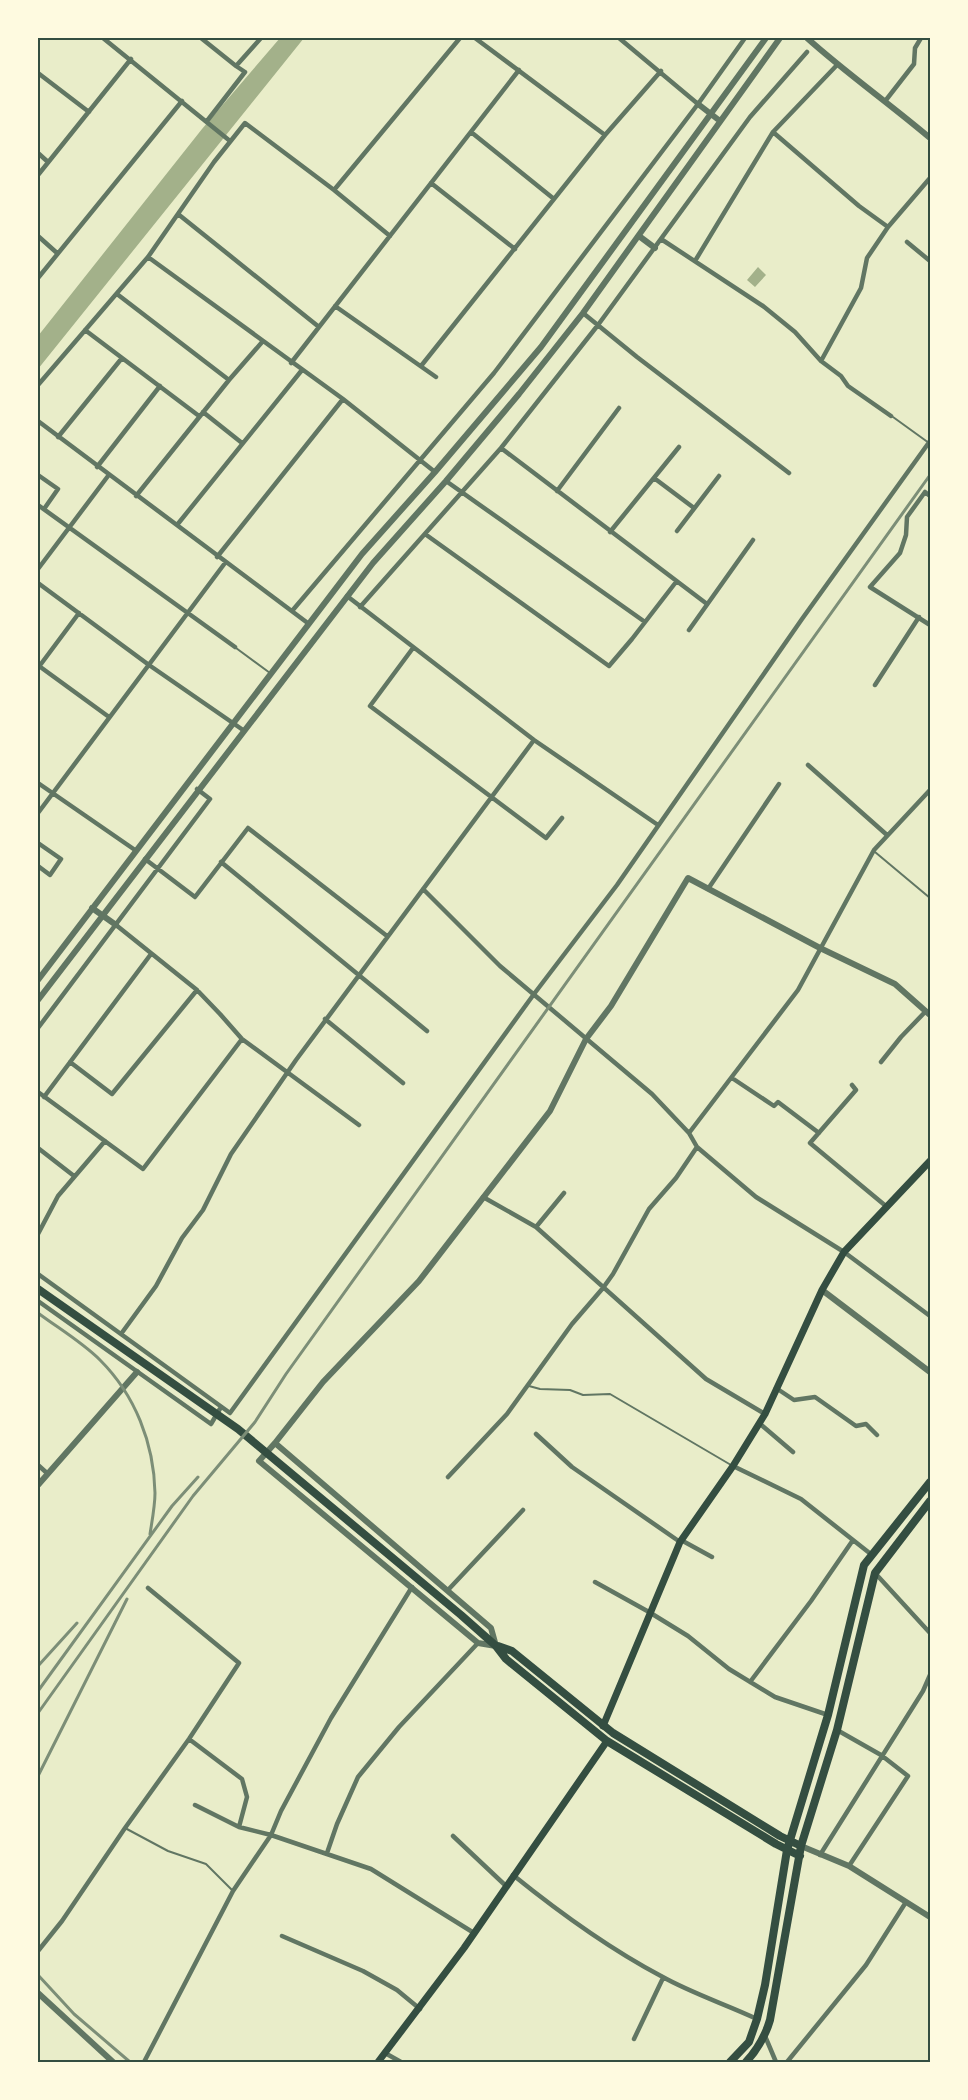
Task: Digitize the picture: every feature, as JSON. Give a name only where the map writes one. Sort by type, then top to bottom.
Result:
[{"type":"main road","points":[[603,1726],[680,1541],[733,1466],[765,1414],[822,1290],[844,1252],[930,1161]]},
{"type":"main road","points":[[38,1289],[238,1429],[496,1646],[506,1659],[607,1741],[800,1856]]},
{"type":"main road","points":[[730,2062],[749,2042],[757,2019],[765,1985],[787,1850],[828,1715],[864,1565],[930,1482]]},
{"type":"main road","points":[[746,2062],[756,2052],[765,2036],[770,2020],[801,1846],[837,1730],[875,1573],[930,1501]]},
{"type":"main road","points":[[496,1646],[512,1652],[603,1726],[801,1846]]},
{"type":"main road","points":[[378,2062],[420,2009],[607,1741]]},
{"type":"street","points":[[103,38],[230,141]]},
{"type":"street","points":[[201,38],[244,72],[207,121]]},
{"type":"street","points":[[236,66],[261,38]]},
{"type":"street","points":[[334,190],[460,38]]},
{"type":"street","points":[[475,38],[605,135]]},
{"type":"street","points":[[619,38],[720,121]]},
{"type":"street","points":[[292,611],[494,373],[698,104],[745,38]]},
{"type":"street","points":[[38,980],[362,554],[541,347],[766,38]]},
{"type":"street","points":[[38,1000],[319,631],[373,563],[519,394],[583,313],[780,38]]},
{"type":"street","points":[[807,38],[837,65],[886,100],[930,138]]},
{"type":"street","points":[[886,100],[914,64],[915,48],[921,38]]},
{"type":"street","points":[[360,607],[501,448],[598,325],[750,117],[807,52]]},
{"type":"street","points":[[38,175],[131,59]]},
{"type":"street","points":[[695,261],[773,132],[837,65]]},
{"type":"street","points":[[291,363],[519,70]]},
{"type":"street","points":[[422,366],[605,135],[660,71]]},
{"type":"street","points":[[38,73],[89,112]]},
{"type":"street","points":[[38,278],[182,101]]},
{"type":"street","points":[[38,386],[148,257],[245,123],[334,190],[390,236]]},
{"type":"street","points":[[471,132],[554,199]]},
{"type":"street","points":[[773,132],[859,206],[888,227]]},
{"type":"street","points":[[38,153],[48,162]]},
{"type":"street","points":[[820,361],[861,288],[867,258],[888,227],[930,178]]},
{"type":"street","points":[[431,183],[515,249]]},
{"type":"street","points":[[178,214],[319,327]]},
{"type":"street","points":[[38,236],[57,253]]},
{"type":"street","points":[[639,236],[655,248]]},
{"type":"street","points":[[661,239],[764,306],[795,333],[820,361],[841,376],[848,386],[891,416]]},
{"type":"street","points":[[907,242],[930,261]]},
{"type":"street","points":[[148,257],[343,399],[446,481],[645,622]]},
{"type":"street","points":[[117,294],[229,380]]},
{"type":"street","points":[[335,306],[436,377]]},
{"type":"street","points":[[583,313],[637,357],[789,472]]},
{"type":"street","points":[[85,330],[160,387],[242,443]]},
{"type":"street","points":[[136,496],[263,341]]},
{"type":"street","points":[[58,437],[122,358]]},
{"type":"street","points":[[177,525],[302,370]]},
{"type":"street","points":[[96,467],[160,387]]},
{"type":"street","points":[[217,557],[343,399]]},
{"type":"street","points":[[557,491],[619,408]]},
{"type":"street","points":[[38,421],[108,476],[319,631]]},
{"type":"street","points":[[38,1274],[230,1413],[534,994],[616,885],[930,442]]},
{"type":"street","points":[[610,532],[679,447]]},
{"type":"street","points":[[501,448],[707,604]]},
{"type":"street","points":[[38,475],[57,489],[44,509]]},
{"type":"street","points":[[38,569],[108,476]]},
{"type":"street","points":[[677,531],[719,476]]},
{"type":"street","points":[[654,478],[694,508]]},
{"type":"street","points":[[930,495],[925,492],[907,517],[906,535],[900,553],[870,588],[930,625]]},
{"type":"street","points":[[38,505],[235,647]]},
{"type":"street","points":[[425,534],[609,666],[676,582]]},
{"type":"street","points":[[689,630],[753,540]]},
{"type":"street","points":[[38,813],[51,792],[225,563]]},
{"type":"street","points":[[38,583],[149,665],[243,730]]},
{"type":"street","points":[[336,588],[534,740],[658,825]]},
{"type":"street","points":[[79,613],[38,667],[108,717]]},
{"type":"street","points":[[875,685],[919,617]]},
{"type":"street","points":[[413,648],[370,706],[546,838],[562,818]]},
{"type":"street","points":[[121,1334],[156,1286],[182,1238],[203,1210],[231,1154],[287,1072],[534,740]]},
{"type":"street","points":[[808,765],[887,835]]},
{"type":"street","points":[[38,783],[135,850],[195,897],[248,828],[387,936]]},
{"type":"street","points":[[708,889],[779,784]]},
{"type":"street","points":[[38,1028],[210,799],[197,789]]},
{"type":"street","points":[[689,1133],[798,990],[874,850],[930,790]]},
{"type":"street","points":[[38,843],[61,859],[50,876],[38,866]]},
{"type":"street","points":[[221,862],[427,1031]]},
{"type":"street","points":[[275,1443],[491,1628],[496,1646],[478,1643],[259,1461],[323,1382],[419,1281],[550,1111],[586,1038],[611,1006],[688,878],[820,948],[894,984],[928,1013],[901,1037],[881,1062]]},
{"type":"street","points":[[423,889],[500,966],[652,1094],[689,1133],[697,1147],[756,1197],[844,1252],[930,1316]]},
{"type":"street","points":[[92,908],[197,990],[242,1040],[359,1125]]},
{"type":"street","points":[[44,1097],[151,954]]},
{"type":"street","points":[[70,1062],[112,1094],[197,990]]},
{"type":"street","points":[[325,1019],[403,1083]]},
{"type":"street","points":[[38,1092],[143,1169],[242,1040]]},
{"type":"street","points":[[732,1078],[774,1106],[778,1102],[819,1133]]},
{"type":"street","points":[[852,1085],[856,1090],[810,1143],[887,1207]]},
{"type":"street","points":[[38,1234],[58,1196],[105,1141]]},
{"type":"street","points":[[448,1477],[507,1414],[572,1324],[603,1288],[649,1209],[676,1178],[697,1147]]},
{"type":"street","points":[[38,1148],[74,1176]]},
{"type":"street","points":[[536,1227],[564,1193]]},
{"type":"street","points":[[483,1197],[536,1227],[706,1379],[765,1414]]},
{"type":"street","points":[[822,1290],[930,1372]]},
{"type":"street","points":[[38,1301],[211,1424],[221,1407]]},
{"type":"street","points":[[38,1485],[137,1372]]},
{"type":"street","points":[[776,1388],[794,1400],[815,1396],[856,1426],[866,1424],[877,1435]]},
{"type":"street","points":[[759,1423],[793,1452]]},
{"type":"street","points":[[536,1434],[572,1467],[680,1541],[712,1557]]},
{"type":"street","points":[[38,1465],[48,1474]]},
{"type":"street","points":[[733,1466],[801,1499],[872,1555]]},
{"type":"street","points":[[448,1590],[523,1510]]},
{"type":"street","points":[[750,1682],[811,1601],[853,1540]]},
{"type":"street","points":[[875,1573],[930,1633]]},
{"type":"street","points":[[595,1582],[688,1636],[729,1669],[775,1698],[828,1715]]},
{"type":"street","points":[[144,2062],[233,1891],[271,1835],[281,1811],[331,1718],[412,1587]]},
{"type":"street","points":[[38,1951],[62,1921],[239,1663],[148,1588]]},
{"type":"street","points":[[327,1853],[358,1777],[399,1727],[478,1643]]},
{"type":"street","points":[[820,1855],[923,1691],[930,1675]]},
{"type":"street","points":[[837,1730],[881,1755],[908,1776],[849,1866]]},
{"type":"street","points":[[189,1739],[242,1779],[247,1797],[239,1827]]},
{"type":"street","points":[[195,1805],[239,1827],[271,1835],[371,1869],[474,1933]]},
{"type":"street","points":[[453,1836],[506,1886]]},
{"type":"street","points":[[801,1846],[849,1866],[930,1917]]},
{"type":"street","points":[[513,1875],[561,1914],[622,1954],[663,1978],[757,2019]]},
{"type":"street","points":[[787,2062],[866,1965],[906,1902]]},
{"type":"street","points":[[282,1936],[363,1971],[397,1990],[420,2009]]},
{"type":"street","points":[[634,2039],[663,1978]]},
{"type":"street","points":[[38,1993],[113,2062]]},
{"type":"street","points":[[765,2036],[776,2062]]},
{"type":"street","points":[[385,2053],[401,2062]]},
{"type":"lane","points":[[891,416],[930,442]]},
{"type":"lane","points":[[235,647],[270,673]]},
{"type":"lane","points":[[874,850],[930,898]]},
{"type":"lane","points":[[528,1386],[540,1389],[570,1390],[583,1395],[610,1394],[733,1466]]},
{"type":"lane","points":[[125,1828],[168,1851],[206,1864],[233,1891]]},
{"type":"shaded area","points":[[280,38],[304,38],[38,369],[38,336],[202,129]]},
{"type":"shaded area","points":[[758,267],[766,275],[755,287],[747,280]]},
{"type":"railway","points":[[38,1713],[193,1496],[255,1422],[286,1374],[930,475]]},
{"type":"railway","points":[[38,1313],[93,1353],[112,1374],[133,1404],[146,1438],[154,1474],[155,1498],[150,1534]]},
{"type":"railway","points":[[38,1691],[172,1506],[198,1477]]},
{"type":"railway","points":[[38,1776],[127,1599]]},
{"type":"railway","points":[[38,1666],[77,1623]]},
{"type":"railway","points":[[38,1975],[74,2014],[130,2062]]}]
